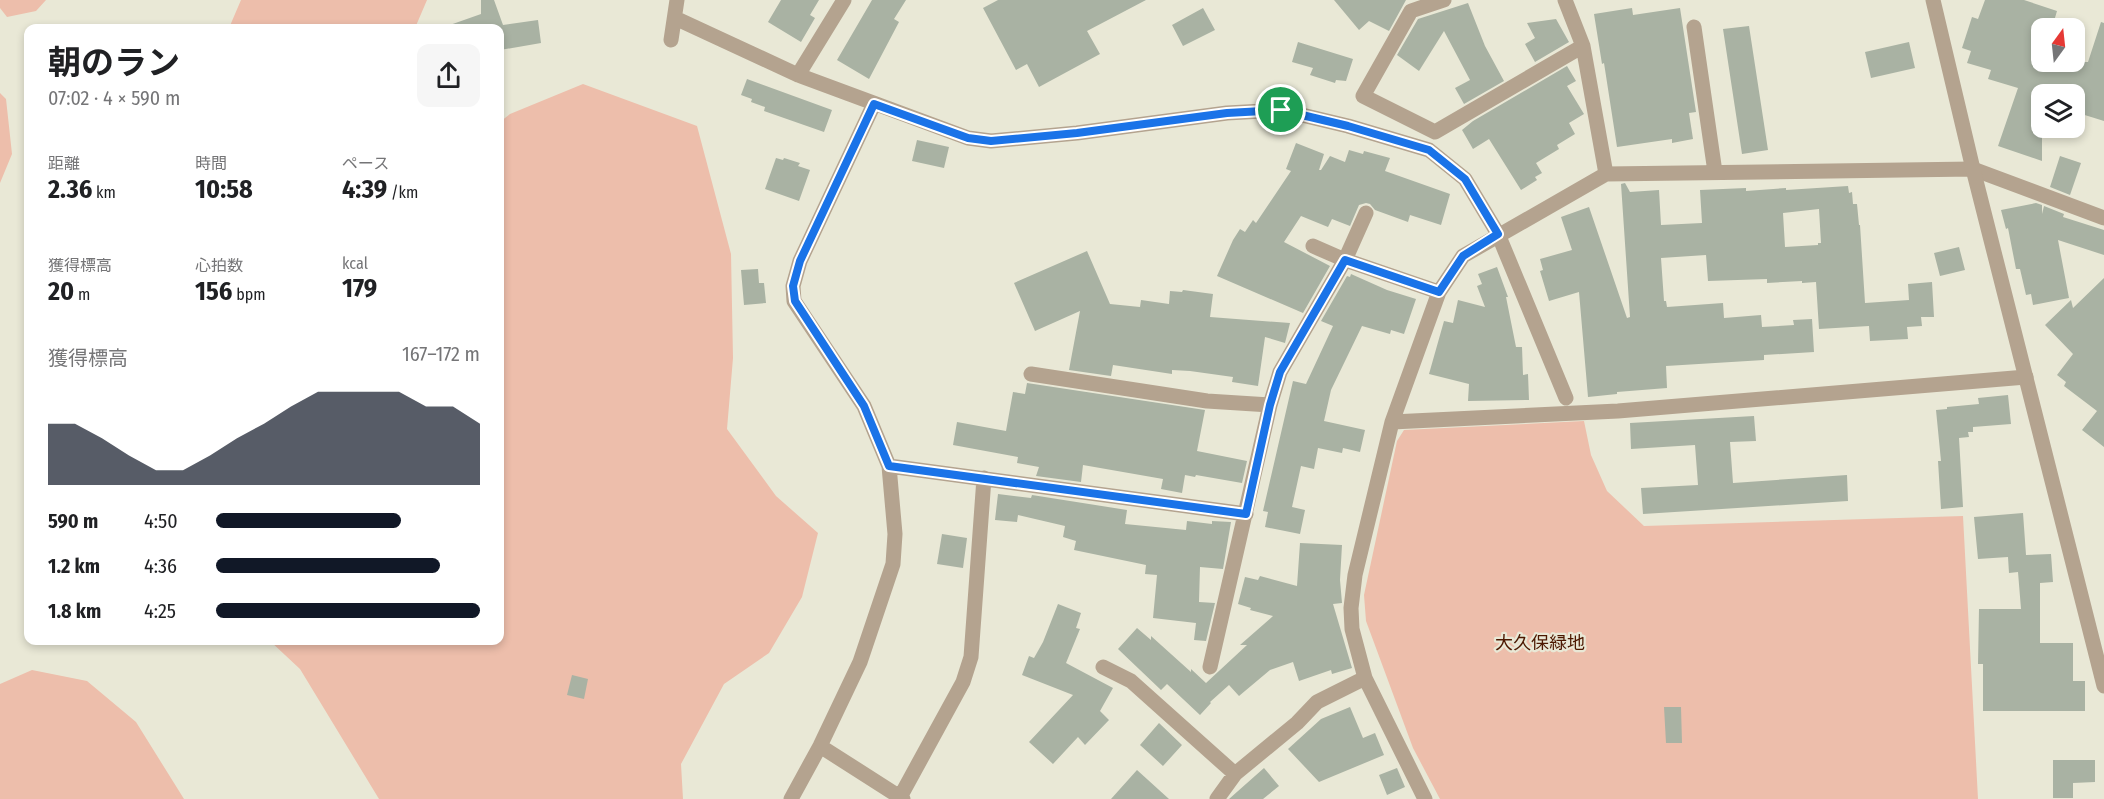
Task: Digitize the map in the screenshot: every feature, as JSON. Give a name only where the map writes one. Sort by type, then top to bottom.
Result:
[{"type":"street","points":[[671,40],[676,0]]},
{"type":"street","points":[[798,75],[844,0]]},
{"type":"street","points":[[1444,0],[1411,11],[1363,96],[1435,132],[1583,46]]},
{"type":"street","points":[[1565,0],[1583,46],[1606,174]]},
{"type":"street","points":[[1933,0],[1973,169],[2104,686]]},
{"type":"street","points":[[675,18],[798,75],[968,138],[991,141],[1077,133],[1227,113],[1281,110],[1348,126],[1429,150],[1465,179],[1498,234],[1566,398]]},
{"type":"street","points":[[1694,27],[1715,172]]},
{"type":"street","points":[[791,799],[820,746],[860,662],[893,564],[895,534],[889,466],[864,406],[795,301],[793,286],[800,261],[874,104]]},
{"type":"street","points":[[1425,799],[1365,678],[1352,629],[1351,609],[1355,575],[1392,422],[1439,292],[1463,256],[1606,174],[1973,169],[2104,218]]},
{"type":"street","points":[[1210,667],[1270,405],[1280,372],[1345,260],[1366,213]]},
{"type":"street","points":[[1313,246],[1345,260],[1439,292]]},
{"type":"street","points":[[1031,374],[1207,402],[1270,405]]},
{"type":"street","points":[[1392,422],[1618,411],[2026,377]]},
{"type":"street","points":[[889,466],[1246,514]]},
{"type":"street","points":[[820,746],[901,798],[963,682],[971,657],[984,478]]},
{"type":"street","points":[[1103,667],[1131,681],[1235,774]]},
{"type":"street","points":[[1217,799],[1235,774],[1297,723],[1317,702],[1365,678]]},
{"type":"green space","points":[[0,0],[46,0],[36,11],[7,17],[0,8]]},
{"type":"green space","points":[[241,0],[427,0],[417,24],[231,24]]},
{"type":"green space","points":[[583,84],[697,126],[731,254],[733,358],[727,429],[776,496],[818,533],[802,597],[769,653],[724,684],[681,764],[683,799],[379,799],[300,669],[274,645],[504,645],[504,119],[510,114]]},
{"type":"green space","points":[[0,93],[6,99],[12,154],[0,183]]},
{"type":"green space","name":"大久保緑地","points":[[1584,421],[1591,455],[1607,491],[1644,526],[1963,516],[1978,799],[1440,799],[1413,748],[1366,621],[1364,595],[1397,441],[1404,430]]},
{"type":"green space","points":[[32,670],[87,681],[136,722],[184,799],[0,799],[0,684]]},
{"type":"building","points":[[481,0],[494,0],[503,24],[453,24],[481,14]]},
{"type":"building","points":[[781,0],[819,0],[810,15],[815,18],[801,42],[768,22]]},
{"type":"building","points":[[872,0],[906,0],[894,19],[899,22],[869,79],[837,60]]},
{"type":"building","points":[[998,0],[1146,0],[1087,31],[1100,54],[1039,87],[1027,64],[1016,70],[983,8]]},
{"type":"building","points":[[1334,0],[1406,0],[1389,31],[1369,21],[1359,30]]},
{"type":"building","points":[[1985,0],[2024,0],[2057,11],[2055,18],[2031,18],[2031,72],[2085,72],[2085,62],[2088,62],[2101,22],[2104,23],[2104,121],[2085,115],[2085,84],[2031,84],[2031,138],[2042,138],[2042,161],[1998,146],[2018,88],[1988,79],[1991,70],[1967,63],[1971,51],[1962,48],[1972,17],[1978,19]]},
{"type":"building","points":[[1468,3],[1485,46],[1504,81],[1464,104],[1455,88],[1470,80],[1444,31],[1419,71],[1397,55],[1418,19]]},
{"type":"building","points":[[1203,8],[1215,30],[1183,46],[1172,25]]},
{"type":"building","points":[[1632,8],[1633,15],[1680,8],[1696,112],[1689,113],[1693,139],[1672,143],[1672,139],[1617,147],[1594,14]]},
{"type":"building","points":[[1556,19],[1569,42],[1535,62],[1525,44],[1535,38],[1527,23]]},
{"type":"building","points":[[538,20],[541,43],[504,49],[504,25]]},
{"type":"building","points":[[1749,26],[1768,150],[1742,154],[1723,29]]},
{"type":"building","points":[[1298,42],[1353,59],[1346,81],[1336,80],[1335,83],[1310,75],[1313,68],[1292,62]]},
{"type":"building","points":[[1909,42],[1915,68],[1871,78],[1865,52]]},
{"type":"building","points":[[1567,66],[1576,81],[1567,86],[1584,114],[1569,123],[1575,134],[1557,145],[1559,149],[1536,163],[1542,173],[1535,177],[1537,180],[1521,190],[1489,139],[1473,149],[1462,130],[1473,121]]},
{"type":"building","points":[[747,79],[832,110],[824,132],[764,111],[765,107],[741,95]]},
{"type":"building","points":[[917,140],[949,147],[944,168],[912,161]]},
{"type":"building","points":[[1296,143],[1324,154],[1319,170],[1330,156],[1345,162],[1349,150],[1363,154],[1364,151],[1390,158],[1385,171],[1450,194],[1441,225],[1410,215],[1408,222],[1375,210],[1366,203],[1359,205],[1350,226],[1332,219],[1328,227],[1301,216],[1284,242],[1330,266],[1303,313],[1217,276],[1240,229],[1245,232],[1253,220],[1256,223],[1291,171],[1286,169]]},
{"type":"building","points":[[2060,156],[2081,163],[2070,195],[2050,187]]},
{"type":"building","points":[[776,158],[800,163],[798,166],[810,170],[799,201],[765,189]]},
{"type":"building","points":[[1625,183],[1630,192],[1659,190],[1661,225],[1702,223],[1700,190],[1746,188],[1746,191],[1786,188],[1786,190],[1848,186],[1849,193],[1852,192],[1853,204],[1857,204],[1865,303],[1909,300],[1908,284],[1932,282],[1934,317],[1921,317],[1922,326],[1907,327],[1908,339],[1870,341],[1869,326],[1819,329],[1816,282],[1767,283],[1767,279],[1708,281],[1706,255],[1661,258],[1664,301],[1667,307],[1723,303],[1724,318],[1761,315],[1762,327],[1794,325],[1793,320],[1812,319],[1814,352],[1764,355],[1764,360],[1666,366],[1667,388],[1588,397],[1579,292],[1549,301],[1540,271],[1543,270],[1540,259],[1572,250],[1561,217],[1589,207],[1627,318],[1630,317],[1621,184]],"holes":[[[1819,209],[1821,243],[1785,247],[1783,213]]]},
{"type":"building","points":[[2036,203],[2042,205],[2042,214],[2044,206],[2064,214],[2063,217],[2104,230],[2104,255],[2058,240],[2069,298],[2033,305],[2031,294],[2026,295],[2020,269],[2016,269],[2008,228],[2006,229],[2001,210]]},
{"type":"building","points":[[1959,247],[1965,270],[1940,276],[1934,253]]},
{"type":"building","points":[[1087,251],[1110,304],[1140,307],[1141,300],[1169,304],[1170,291],[1182,292],[1183,290],[1213,294],[1210,317],[1290,323],[1285,343],[1265,337],[1258,386],[1232,382],[1233,377],[1190,371],[1172,370],[1172,374],[1113,365],[1111,376],[1069,370],[1080,311],[1035,331],[1014,283]]},
{"type":"building","points":[[1497,267],[1508,297],[1506,297],[1516,347],[1522,347],[1523,375],[1528,374],[1529,400],[1468,401],[1469,384],[1429,374],[1444,321],[1453,323],[1458,300],[1485,307],[1477,286],[1482,284],[1478,274]]},
{"type":"building","points":[[758,269],[759,283],[764,283],[766,303],[744,305],[741,270]]},
{"type":"building","points":[[1351,274],[1387,290],[1416,299],[1404,334],[1391,330],[1390,334],[1362,326],[1331,390],[1324,421],[1365,430],[1360,452],[1343,448],[1342,453],[1318,448],[1314,469],[1301,466],[1292,507],[1305,510],[1300,534],[1265,527],[1268,512],[1263,511],[1293,381],[1306,384],[1333,326],[1321,321],[1347,276],[1350,277]]},
{"type":"building","points":[[2104,278],[2104,447],[2082,430],[2097,411],[2064,386],[2066,382],[2057,375],[2073,354],[2045,325],[2071,300],[2073,308]]},
{"type":"building","points":[[1027,383],[1205,410],[1197,451],[1247,461],[1242,483],[1185,475],[1182,493],[1161,489],[1163,479],[1083,465],[1081,482],[1036,476],[1039,467],[1017,463],[1018,457],[953,445],[957,422],[1006,431],[1013,392],[1025,394]]},
{"type":"building","points":[[2008,395],[2011,424],[1973,427],[1973,432],[1968,432],[1969,437],[1959,438],[1963,507],[1941,509],[1938,461],[1941,461],[1936,410],[1979,404],[1978,398]]},
{"type":"building","points":[[1754,416],[1756,441],[1730,442],[1733,483],[1847,475],[1848,501],[1643,514],[1641,488],[1698,485],[1695,445],[1631,449],[1630,423]]},
{"type":"building","points":[[998,494],[1031,498],[1032,495],[1127,510],[1125,524],[1186,530],[1187,521],[1212,524],[1212,521],[1231,522],[1223,569],[1200,567],[1199,602],[1215,603],[1206,641],[1194,640],[1196,623],[1153,618],[1157,575],[1145,574],[1146,565],[1074,550],[1076,541],[1063,537],[1065,526],[1018,515],[1017,522],[995,520]]},
{"type":"building","points":[[2023,513],[2026,555],[2051,554],[2053,582],[2040,583],[2040,643],[2073,643],[2073,681],[2085,681],[2085,711],[1983,711],[1983,664],[1978,664],[1979,609],[2021,609],[2018,572],[2009,573],[2008,557],[1978,559],[1974,517]]},
{"type":"building","points":[[942,534],[967,538],[963,568],[937,564]]},
{"type":"building","points":[[1300,543],[1342,545],[1340,580],[1342,603],[1333,604],[1352,668],[1332,674],[1331,670],[1299,681],[1293,662],[1270,670],[1239,696],[1229,685],[1210,702],[1200,715],[1167,684],[1161,690],[1118,649],[1137,628],[1151,640],[1151,636],[1206,683],[1247,645],[1240,645],[1273,616],[1238,604],[1245,577],[1258,580],[1260,576],[1297,586]]},
{"type":"building","points":[[1058,604],[1081,613],[1076,628],[1080,629],[1066,663],[1113,688],[1100,711],[1109,720],[1085,745],[1078,737],[1053,764],[1029,742],[1073,695],[1022,675],[1029,656],[1034,658],[1043,642]]},
{"type":"building","points":[[572,675],[588,679],[584,699],[567,695]]},
{"type":"building","points":[[1350,707],[1363,738],[1375,733],[1384,755],[1319,782],[1288,749],[1321,719]]},
{"type":"building","points":[[1664,707],[1681,707],[1682,743],[1666,743]]},
{"type":"building","points":[[1159,723],[1182,745],[1163,766],[1140,745]]},
{"type":"building","points":[[2053,760],[2095,760],[2095,782],[2073,783],[2073,798],[2053,798]]},
{"type":"building","points":[[1264,768],[1279,786],[1263,799],[1229,799]]},
{"type":"building","points":[[1397,768],[1405,787],[1387,795],[1379,775]]},
{"type":"building","points":[[1137,770],[1169,799],[1111,799]]},
{"type":"route","points":[[874,104],[968,138],[991,141],[1077,133],[1227,113],[1281,110],[1348,126],[1429,150],[1465,179],[1498,234],[1463,256],[1439,292],[1345,260],[1280,372],[1270,405],[1246,514],[889,466],[864,406],[795,301],[793,286],[800,261],[874,104]]}]
